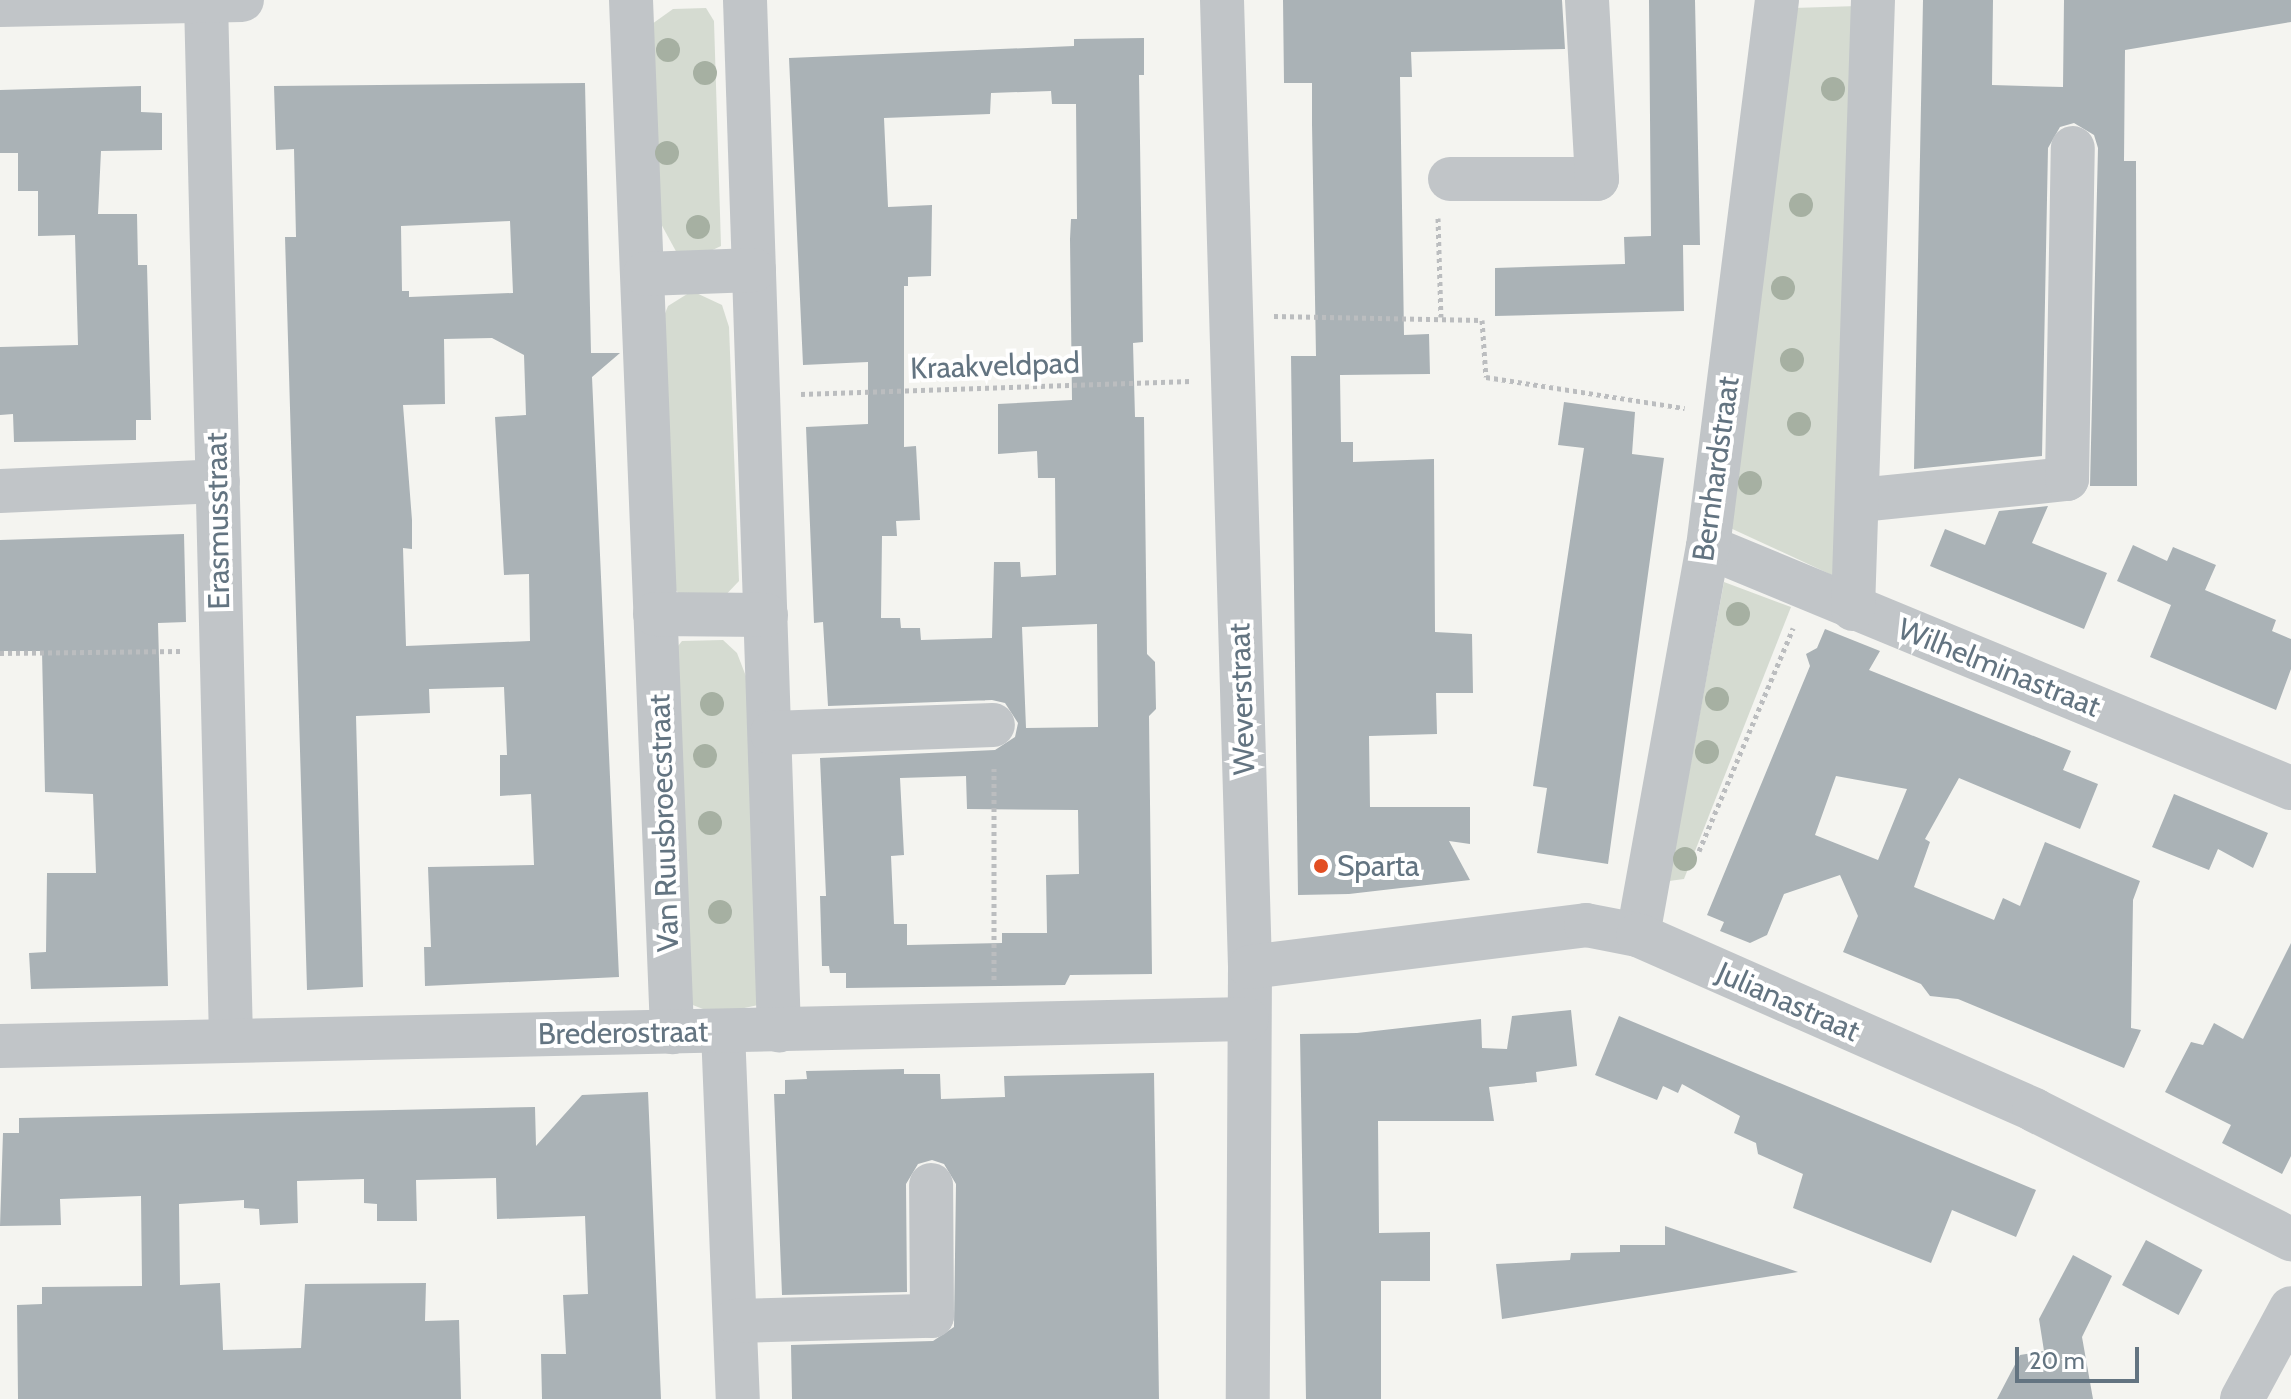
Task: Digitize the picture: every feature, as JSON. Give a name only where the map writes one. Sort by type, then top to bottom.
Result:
[{"type":"street","points":[[0,5],[242,0]]},
{"type":"street","name":"Van Ruusbroecstraat","points":[[631,0],[645,274],[672,1032]]},
{"type":"street","points":[[745,0],[772,733],[779,1030]]},
{"type":"street","name":"Weverstraat","points":[[1222,0],[1250,967],[1247,1019],[1248,1399]]},
{"type":"street","points":[[1450,179],[1597,179],[1587,0]]},
{"type":"street","name":"Bernhardstraat","points":[[1638,935],[1708,547],[1777,0]]},
{"type":"street","points":[[1853,609],[1860,500],[1873,0]]},
{"type":"street","name":"Erasmusstraat","points":[[206,1],[231,1041]]},
{"type":"street","points":[[1860,500],[2067,479],[2073,148]]},
{"type":"street","points":[[645,274],[754,270]]},
{"type":"street","points":[[0,491],[218,481]]},
{"type":"street","name":"Wilhelminastraat","points":[[1708,547],[2291,788]]},
{"type":"street","points":[[655,614],[766,615]]},
{"type":"street","points":[[772,733],[993,725]]},
{"type":"street","name":"Julianastraat","points":[[1250,967],[1586,925],[1638,935],[2034,1110],[2291,1239]]},
{"type":"street","name":"Brederostraat","points":[[0,1046],[1247,1019]]},
{"type":"street","points":[[723,1031],[738,1399]]},
{"type":"street","points":[[735,1321],[932,1316],[931,1185]]},
{"type":"street","points":[[2242,1399],[2286,1329]]},
{"type":"path","points":[[1441,317],[1437,179],[1450,179]]},
{"type":"path","points":[[1229,316],[1482,320],[1486,377],[1725,414]]},
{"type":"path","name":"Kraakveldpad","points":[[760,395],[1232,380]]},
{"type":"path","points":[[1698,855],[1809,590]]},
{"type":"path","points":[[0,653],[221,651]]},
{"type":"path","points":[[993,725],[995,1023]]},
{"type":"shaded area","points":[[1858,6],[1834,576],[1728,527],[1793,8]]},
{"type":"shaded area","points":[[706,8],[714,21],[721,246],[702,255],[678,255],[660,222],[652,24],[673,9]]},
{"type":"shaded area","points":[[692,291],[722,305],[729,327],[739,581],[720,601],[682,597],[671,585],[660,326],[668,306]]},
{"type":"shaded area","points":[[1724,582],[1791,607],[1684,879],[1669,881]]},
{"type":"shaded area","points":[[723,640],[737,653],[747,679],[763,1004],[716,1014],[685,1002],[678,646],[682,641]]},
{"type":"building","points":[[1283,0],[1562,0],[1565,49],[1411,52],[1412,77],[1400,77],[1404,335],[1429,334],[1430,374],[1340,375],[1341,442],[1353,442],[1353,462],[1434,459],[1435,632],[1472,634],[1473,693],[1436,693],[1437,734],[1369,736],[1370,807],[1470,807],[1470,844],[1449,841],[1470,880],[1349,894],[1298,895],[1291,356],[1316,356],[1312,83],[1284,83]]},
{"type":"building","points":[[1649,0],[1695,0],[1700,245],[1683,245],[1684,311],[1495,316],[1495,268],[1625,264],[1624,237],[1651,236]]},
{"type":"building","points":[[1923,0],[1993,0],[1992,85],[2063,87],[2064,0],[2291,0],[2291,22],[2125,50],[2124,161],[2136,161],[2137,486],[2090,486],[2098,148],[2094,135],[2074,123],[2060,127],[2048,148],[2042,456],[1914,469]]},
{"type":"building","points":[[1144,38],[1144,75],[1139,75],[1143,342],[1133,343],[1135,417],[1144,417],[1147,654],[1155,662],[1156,709],[1149,716],[1152,974],[1070,975],[1065,985],[846,988],[846,973],[830,973],[829,966],[822,966],[820,896],[826,896],[820,758],[995,750],[1015,737],[1018,723],[1005,703],[992,700],[828,706],[823,622],[814,623],[806,427],[868,424],[868,362],[803,365],[789,58],[1074,46],[1074,39]],"holes":[[[1051,91],[1052,104],[1076,104],[1077,219],[1071,219],[1070,239],[1072,400],[998,404],[998,454],[1037,451],[1038,478],[1055,478],[1056,575],[1021,577],[1020,562],[994,562],[992,638],[921,640],[920,628],[901,628],[900,618],[881,618],[882,536],[897,536],[896,521],[920,520],[916,446],[904,447],[904,286],[908,286],[908,277],[931,276],[932,205],[888,207],[884,118],[990,114],[991,93]],[[1097,624],[1098,727],[1026,728],[1022,627]],[[966,776],[967,809],[1078,810],[1079,874],[1046,875],[1047,933],[1002,933],[1002,943],[907,945],[907,924],[894,924],[891,856],[904,855],[900,778]]]},
{"type":"building","points":[[585,83],[591,353],[620,353],[592,377],[619,977],[425,986],[424,947],[431,947],[428,867],[534,865],[531,794],[500,796],[500,755],[507,755],[504,687],[429,689],[430,713],[356,716],[363,987],[307,990],[285,237],[296,237],[294,149],[276,150],[274,86]],"holes":[[[510,221],[513,293],[409,297],[409,291],[402,291],[401,226]],[[492,338],[524,355],[526,415],[495,417],[504,575],[529,574],[530,641],[406,646],[403,548],[412,549],[412,520],[403,405],[445,404],[444,339]]]},
{"type":"building","points":[[141,86],[141,112],[162,113],[162,150],[101,151],[98,214],[137,214],[138,265],[147,265],[151,420],[136,420],[136,440],[14,442],[13,414],[0,415],[0,347],[78,345],[75,235],[38,236],[38,191],[18,191],[18,153],[0,153],[0,90]]},
{"type":"building","points":[[1564,402],[1635,412],[1632,454],[1664,458],[1608,864],[1537,853],[1547,788],[1533,786],[1584,448],[1558,445]]},
{"type":"building","points":[[2048,506],[2032,543],[2107,573],[2084,629],[1930,566],[1945,529],[1985,545],[1999,511]]},
{"type":"building","points":[[184,534],[186,622],[158,623],[168,986],[31,989],[29,953],[46,952],[47,873],[96,873],[93,794],[45,792],[42,651],[0,651],[0,540]]},
{"type":"building","points":[[2133,545],[2167,561],[2173,547],[2216,565],[2205,590],[2276,620],[2272,631],[2291,639],[2291,669],[2276,710],[2150,657],[2171,605],[2117,581]]},
{"type":"building","points":[[1825,629],[1880,651],[1869,670],[2071,751],[2063,770],[2098,784],[2080,829],[1959,778],[1925,839],[1930,842],[1914,887],[1994,920],[2003,898],[2020,906],[2045,842],[2140,881],[2133,900],[2131,1028],[2141,1030],[2124,1068],[1958,999],[1930,996],[1921,984],[1843,952],[1858,916],[1840,875],[1784,894],[1767,935],[1750,943],[1720,931],[1724,922],[1707,915],[1810,666],[1806,654],[1817,648]],"holes":[[[1836,776],[1907,789],[1878,860],[1815,835]]]},
{"type":"building","points":[[2174,794],[2268,833],[2253,868],[2218,849],[2209,870],[2152,847]]},
{"type":"building","points":[[2291,943],[2291,1156],[2282,1174],[2222,1143],[2231,1125],[2165,1092],[2191,1042],[2203,1045],[2214,1023],[2243,1039]]},
{"type":"building","points":[[1571,1010],[1577,1066],[1536,1072],[1537,1082],[1489,1087],[1494,1121],[1378,1121],[1379,1233],[1430,1232],[1430,1281],[1381,1281],[1381,1399],[1306,1399],[1300,1034],[1357,1033],[1481,1019],[1482,1048],[1507,1049],[1512,1016]]},
{"type":"building","points":[[1619,1016],[2036,1190],[2016,1237],[1952,1210],[1931,1263],[1793,1208],[1803,1174],[1758,1154],[1756,1143],[1734,1133],[1740,1116],[1682,1084],[1678,1093],[1663,1086],[1657,1100],[1595,1075]]},
{"type":"building","points":[[904,1069],[904,1074],[940,1074],[941,1099],[1005,1097],[1004,1076],[1154,1073],[1159,1399],[792,1399],[791,1345],[933,1341],[954,1327],[956,1184],[944,1164],[932,1160],[918,1164],[906,1184],[907,1292],[782,1295],[774,1094],[785,1094],[785,1080],[807,1079],[806,1071]]},
{"type":"building","points":[[648,1092],[661,1399],[542,1399],[541,1354],[566,1354],[563,1295],[588,1294],[585,1216],[497,1219],[496,1178],[416,1180],[417,1221],[377,1221],[377,1204],[364,1203],[364,1179],[297,1181],[298,1223],[260,1225],[259,1209],[244,1208],[244,1200],[179,1204],[180,1285],[220,1283],[223,1350],[301,1348],[305,1284],[426,1283],[425,1321],[459,1320],[461,1399],[18,1399],[17,1305],[42,1304],[42,1287],[142,1286],[141,1196],[60,1199],[61,1225],[0,1226],[3,1133],[19,1133],[19,1118],[535,1107],[536,1146],[582,1095]]},
{"type":"building","points":[[1665,1226],[1798,1272],[1502,1319],[1496,1264],[1570,1260],[1571,1253],[1620,1252],[1620,1245],[1665,1245]]},
{"type":"building","points":[[2146,1240],[2203,1270],[2179,1315],[2122,1285]]},
{"type":"building","points":[[2073,1255],[2112,1276],[2082,1337],[2093,1399],[1997,1399],[2020,1355],[2044,1351],[2039,1319]]},
{"type":"place","name":"Sparta","points":[[1321,866]]}]
